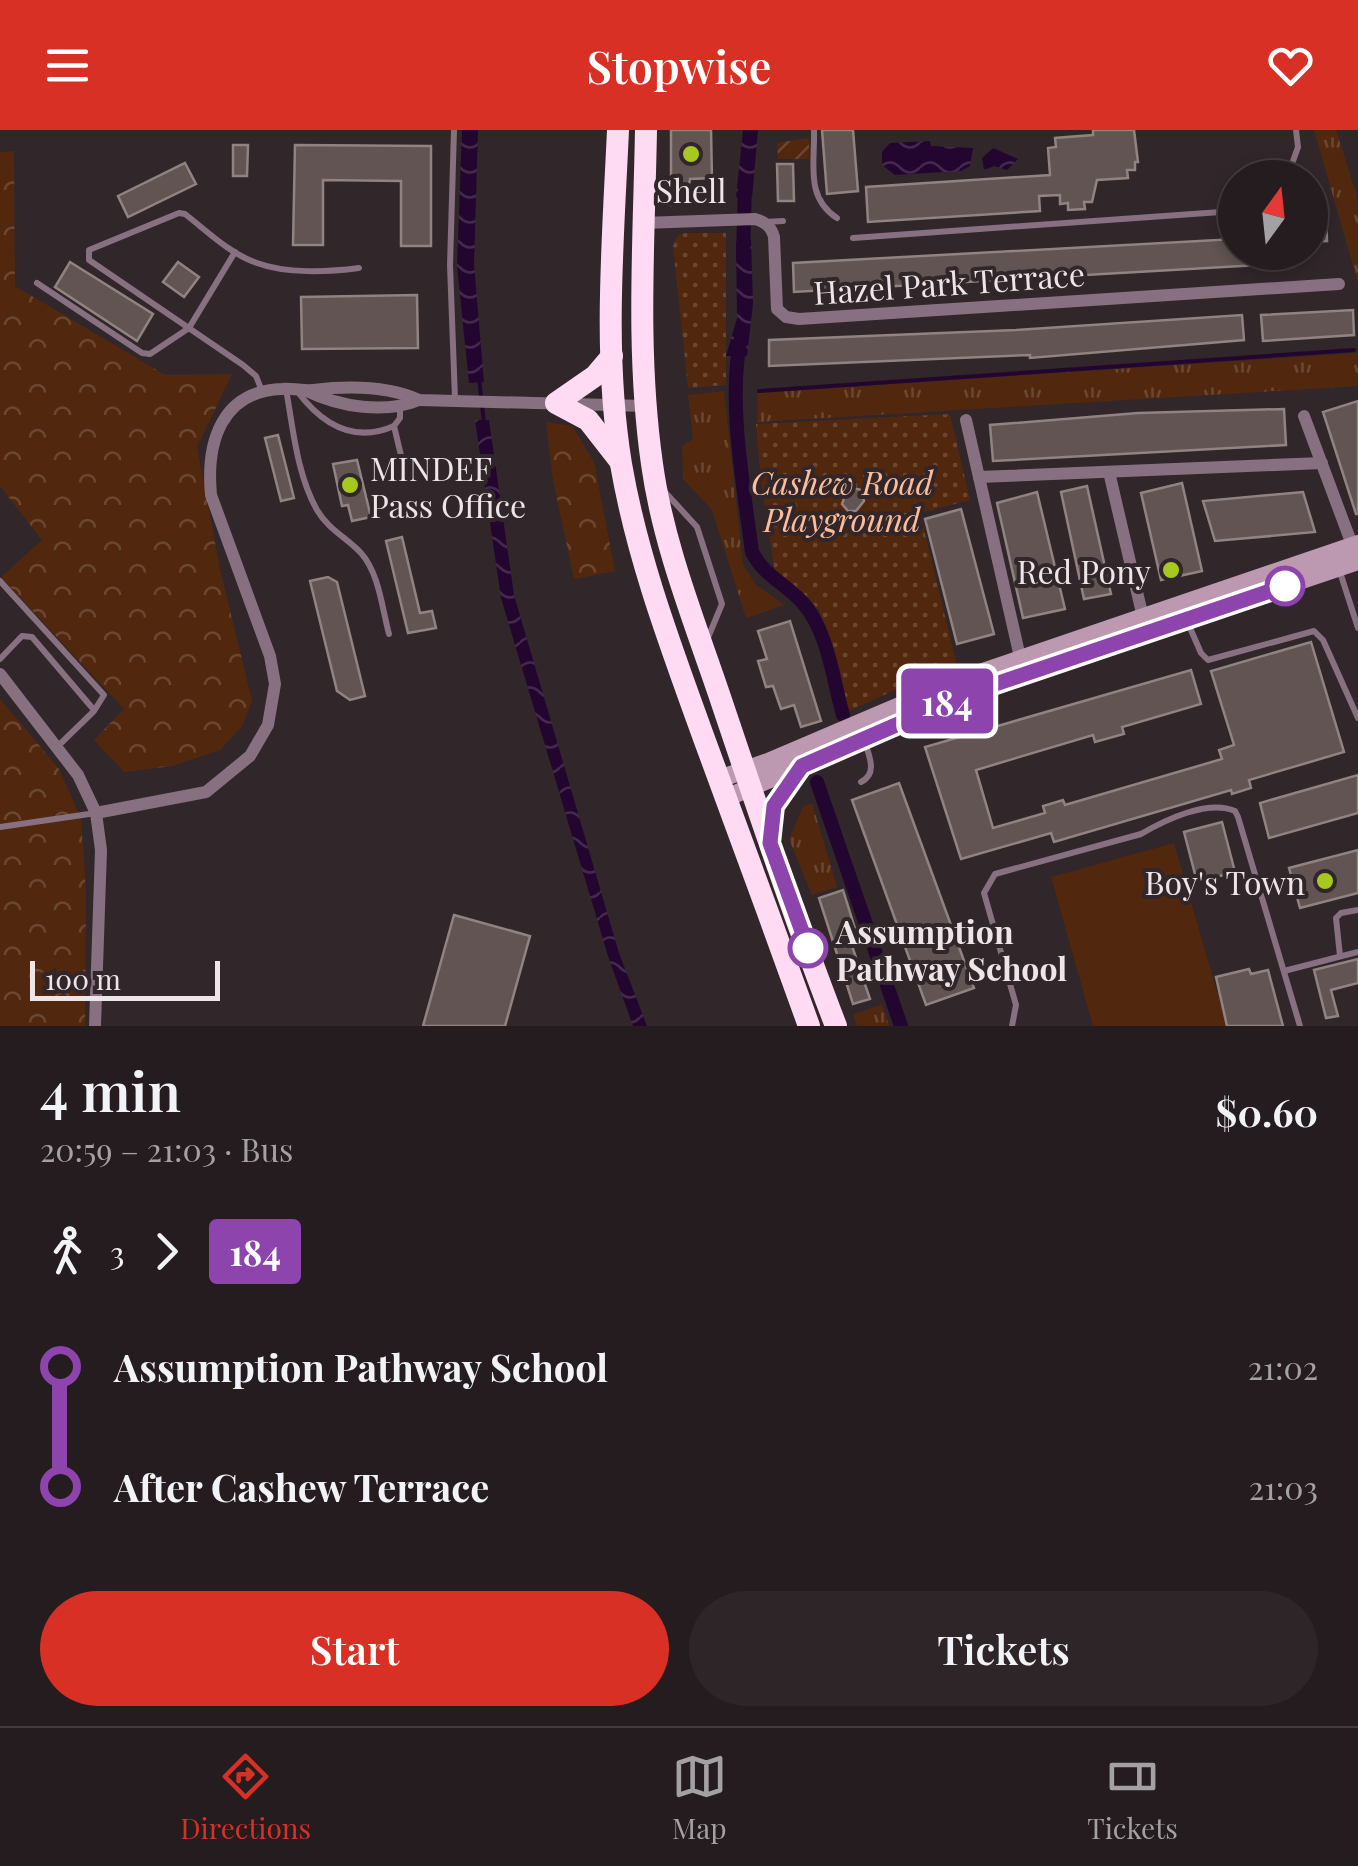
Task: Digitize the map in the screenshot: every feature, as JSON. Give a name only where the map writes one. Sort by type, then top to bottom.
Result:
[{"type":"highway","points":[[618,130],[611,300],[614,406],[635,530],[660,618],[808,1026]]},
{"type":"highway","points":[[646,130],[640,286],[645,406],[654,480],[687,601],[836,1026]]},
{"type":"highway","points":[[612,356],[595,376],[556,403],[588,420],[622,464]]},
{"type":"highway","points":[[660,618],[668,620],[680,615],[687,601]]},
{"type":"street","points":[[643,223],[759,221]]},
{"type":"street","name":"Hazel Park Terrace","points":[[759,221],[772,229],[774,237],[777,308],[786,317],[798,319],[1339,284]]},
{"type":"street","points":[[96,813],[206,792],[250,756],[268,725],[274,684],[270,656],[211,495],[208,468],[216,432],[232,408],[262,392],[332,387],[400,392],[419,400],[645,406]]},
{"type":"street","points":[[296,390],[330,402],[400,408],[419,400]]},
{"type":"street","points":[[1304,416],[1350,555]]},
{"type":"street","points":[[966,420],[1022,667]]},
{"type":"street","points":[[979,477],[1322,463]]},
{"type":"street","points":[[1110,472],[1145,627]]},
{"type":"street","points":[[1145,627],[1171,610],[1350,555]]},
{"type":"street","points":[[723,789],[834,743],[858,729],[932,707],[1022,667],[1145,627],[1187,621],[1350,555]]},
{"type":"street","points":[[0,674],[78,775],[96,813],[100,850],[95,1026]]},
{"type":"street","points":[[770,843],[774,806],[811,762],[834,743]]},
{"type":"street","points":[[748,779],[811,762]]},
{"type":"lane","points":[[454,130],[450,266],[463,401]]},
{"type":"lane","points":[[814,130],[815,194],[822,209],[837,218]]},
{"type":"lane","points":[[1293,160],[1298,147],[1296,130]]},
{"type":"lane","points":[[262,392],[256,376],[243,364],[88,260],[88,250],[179,213],[257,264],[284,269],[359,268]]},
{"type":"lane","points":[[853,238],[1218,213]]},
{"type":"lane","points":[[759,221],[783,221]]},
{"type":"lane","points":[[37,283],[142,353],[156,353],[189,328],[235,252]]},
{"type":"lane","points":[[296,390],[312,412],[336,428],[355,432],[394,426],[400,418],[400,392]]},
{"type":"lane","points":[[296,390],[295,442],[314,504],[323,519],[364,556],[372,569],[389,634]]},
{"type":"lane","points":[[394,426],[404,468]]},
{"type":"lane","points":[[654,480],[697,528],[722,604],[704,648]]},
{"type":"lane","points":[[1350,555],[1358,628]]},
{"type":"lane","points":[[0,581],[103,692],[104,698],[94,711],[57,747]]},
{"type":"lane","points":[[1171,610],[1187,621],[1208,660],[1309,631],[1320,634],[1358,718]]},
{"type":"lane","points":[[0,659],[22,636],[32,637],[94,711]]},
{"type":"lane","points":[[858,729],[872,768],[861,782]]},
{"type":"lane","points":[[1012,1026],[1016,1005],[984,894],[996,874],[1142,834],[1162,822],[1217,807],[1234,811],[1238,816],[1300,1026]]},
{"type":"lane","points":[[0,827],[96,813]]},
{"type":"lane","points":[[1340,956],[1336,918],[1341,912],[1358,910]]},
{"type":"lane","points":[[1284,970],[1358,952]]},
{"type":"green space","points":[[1314,130],[1336,130],[1358,200],[1358,283],[1328,179],[1328,160],[1323,160]]},
{"type":"green space","points":[[809,138],[809,159],[778,159],[777,143]]},
{"type":"green space","points":[[14,151],[15,286],[165,375],[232,374],[197,447],[220,569],[252,701],[242,726],[220,750],[172,766],[124,772],[94,740],[124,709],[1,577],[42,540],[0,486],[0,152]]},
{"type":"green space","points":[[726,233],[726,385],[688,388],[673,246],[678,235]]},
{"type":"green space","points":[[1358,353],[1358,386],[758,422],[757,393]]},
{"type":"green space","points":[[724,391],[743,565],[756,585],[784,605],[746,618],[712,510],[683,479],[682,446],[693,439],[688,395]]},
{"type":"green space","name":"Cashew Road Playground","points":[[950,414],[970,500],[920,513],[956,662],[849,711],[819,610],[775,573],[756,424]]},
{"type":"green space","points":[[546,422],[572,426],[594,462],[615,571],[574,579],[553,480]]},
{"type":"green space","points":[[0,699],[59,769],[81,819],[86,891],[85,1026],[0,1026]]},
{"type":"green space","points":[[812,803],[837,887],[812,895],[789,839],[803,807]]},
{"type":"green space","points":[[1174,843],[1227,1026],[1093,1026],[1051,877]]},
{"type":"green space","points":[[882,1004],[889,1026],[857,1026],[853,1015]]},
{"type":"water","points":[[462,130],[478,130],[474,264],[484,382],[469,383],[457,266]]},
{"type":"water","points":[[743,130],[758,130],[752,199],[736,197]]},
{"type":"water","points":[[930,141],[931,146],[973,148],[970,166],[961,171],[895,175],[882,165],[882,152],[890,143]]},
{"type":"water","points":[[993,148],[1018,159],[1007,170],[994,166],[984,170],[982,158]]},
{"type":"water","points":[[736,237],[751,240],[753,304],[747,356],[726,356],[737,318]]},
{"type":"water","points":[[475,420],[489,420],[514,595],[619,953],[647,1026],[633,1026],[608,956],[501,598]]},
{"type":"building","name":"Shell","points":[[671,130],[711,130],[712,178],[690,179],[685,205],[671,205]]},
{"type":"building","points":[[822,130],[853,130],[858,191],[827,194]]},
{"type":"building","points":[[1093,130],[1134,130],[1138,162],[1135,170],[1127,170],[1128,178],[1097,180],[1092,202],[1084,202],[1085,209],[1068,210],[1068,203],[1060,204],[1060,195],[1039,196],[1040,211],[868,222],[866,187],[1050,175],[1048,148],[1056,147],[1055,138],[1093,135]]},
{"type":"building","points":[[233,145],[248,145],[247,176],[233,176]]},
{"type":"building","points":[[295,145],[431,146],[431,246],[401,246],[401,181],[323,180],[323,245],[293,245]]},
{"type":"building","points":[[185,163],[196,184],[128,217],[118,196]]},
{"type":"building","points":[[777,164],[793,164],[794,201],[778,201]]},
{"type":"building","points":[[1218,240],[1218,267],[794,292],[793,263]]},
{"type":"building","points":[[70,262],[153,314],[137,341],[55,287]]},
{"type":"building","points":[[178,262],[199,277],[184,297],[163,282]]},
{"type":"building","points":[[417,295],[418,348],[302,349],[301,297]]},
{"type":"building","points":[[1353,310],[1354,335],[1263,341],[1261,315]]},
{"type":"building","points":[[1242,315],[1244,340],[1030,358],[769,366],[769,340],[1016,330]]},
{"type":"building","points":[[1358,401],[1358,514],[1356,514],[1323,412]]},
{"type":"building","points":[[1284,409],[1286,445],[993,461],[990,425],[1138,413]]},
{"type":"building","points":[[278,435],[294,498],[281,501],[265,438]]},
{"type":"building","name":"MINDEF Pass Office","points":[[357,460],[371,517],[352,521],[348,505],[342,506],[333,464]]},
{"type":"building","points":[[835,483],[861,490],[864,501],[856,511],[848,511],[842,504],[845,496]]},
{"type":"building","points":[[1182,483],[1202,571],[1161,580],[1141,493]]},
{"type":"building","points":[[1087,486],[1111,594],[1084,599],[1061,492]]},
{"type":"building","points":[[1037,492],[1065,609],[1023,618],[997,503]]},
{"type":"building","points":[[1303,492],[1315,532],[1215,541],[1203,501]]},
{"type":"building","points":[[961,509],[994,634],[957,644],[925,519]]},
{"type":"building","points":[[402,537],[420,613],[432,611],[436,628],[408,633],[386,541]]},
{"type":"building","points":[[328,577],[337,582],[365,696],[350,700],[337,691],[310,581]]},
{"type":"building","points":[[790,621],[821,721],[801,727],[794,705],[781,709],[773,686],[766,687],[758,661],[767,659],[758,631]]},
{"type":"building","points":[[1311,642],[1344,752],[1249,780],[1251,788],[1232,794],[1231,790],[1054,842],[1051,833],[961,859],[925,747],[1191,670],[1201,704],[1122,727],[1124,734],[1095,742],[1093,735],[976,770],[993,828],[1045,813],[1043,806],[1063,800],[1065,805],[1222,759],[1219,750],[1234,745],[1211,671]]},
{"type":"building","points":[[1358,775],[1358,813],[1269,838],[1260,803]]},
{"type":"building","points":[[899,783],[974,988],[926,1005],[852,800]]},
{"type":"building","points":[[1222,822],[1235,872],[1197,882],[1184,832]]},
{"type":"building","name":"Boy's Town","points":[[1358,850],[1358,893],[1300,908],[1289,868]]},
{"type":"building","points":[[843,890],[858,938],[850,940],[870,999],[853,1004],[819,898]]},
{"type":"building","points":[[454,915],[530,936],[505,1026],[423,1026]]},
{"type":"building","points":[[1358,959],[1358,983],[1331,990],[1338,1016],[1326,1018],[1314,970]]},
{"type":"building","points":[[1249,969],[1251,974],[1268,970],[1283,1026],[1227,1026],[1216,977]]},
{"type":"waterway","points":[[743,257],[745,183]]},
{"type":"waterway","points":[[741,338],[736,416],[752,552],[762,567],[811,613],[824,641],[843,715]]},
{"type":"waterway","points":[[759,391],[1354,350]]},
{"type":"waterway","points":[[479,378],[484,423]]},
{"type":"waterway","points":[[817,782],[901,1026]]},
{"type":"bus line","name":"184","points":[[808,948],[770,843],[774,806],[802,766],[972,692],[1285,586]]},
{"type":"place","name":"Shell","points":[[691,154]]},
{"type":"place","name":"MINDEF Pass Office","points":[[350,485]]},
{"type":"place","name":"Red Pony","points":[[1171,570]]},
{"type":"place","name":"Boy's Town","points":[[1325,881]]},
{"type":"place","name":"Assumption Pathway School","points":[[808,948]]}]
